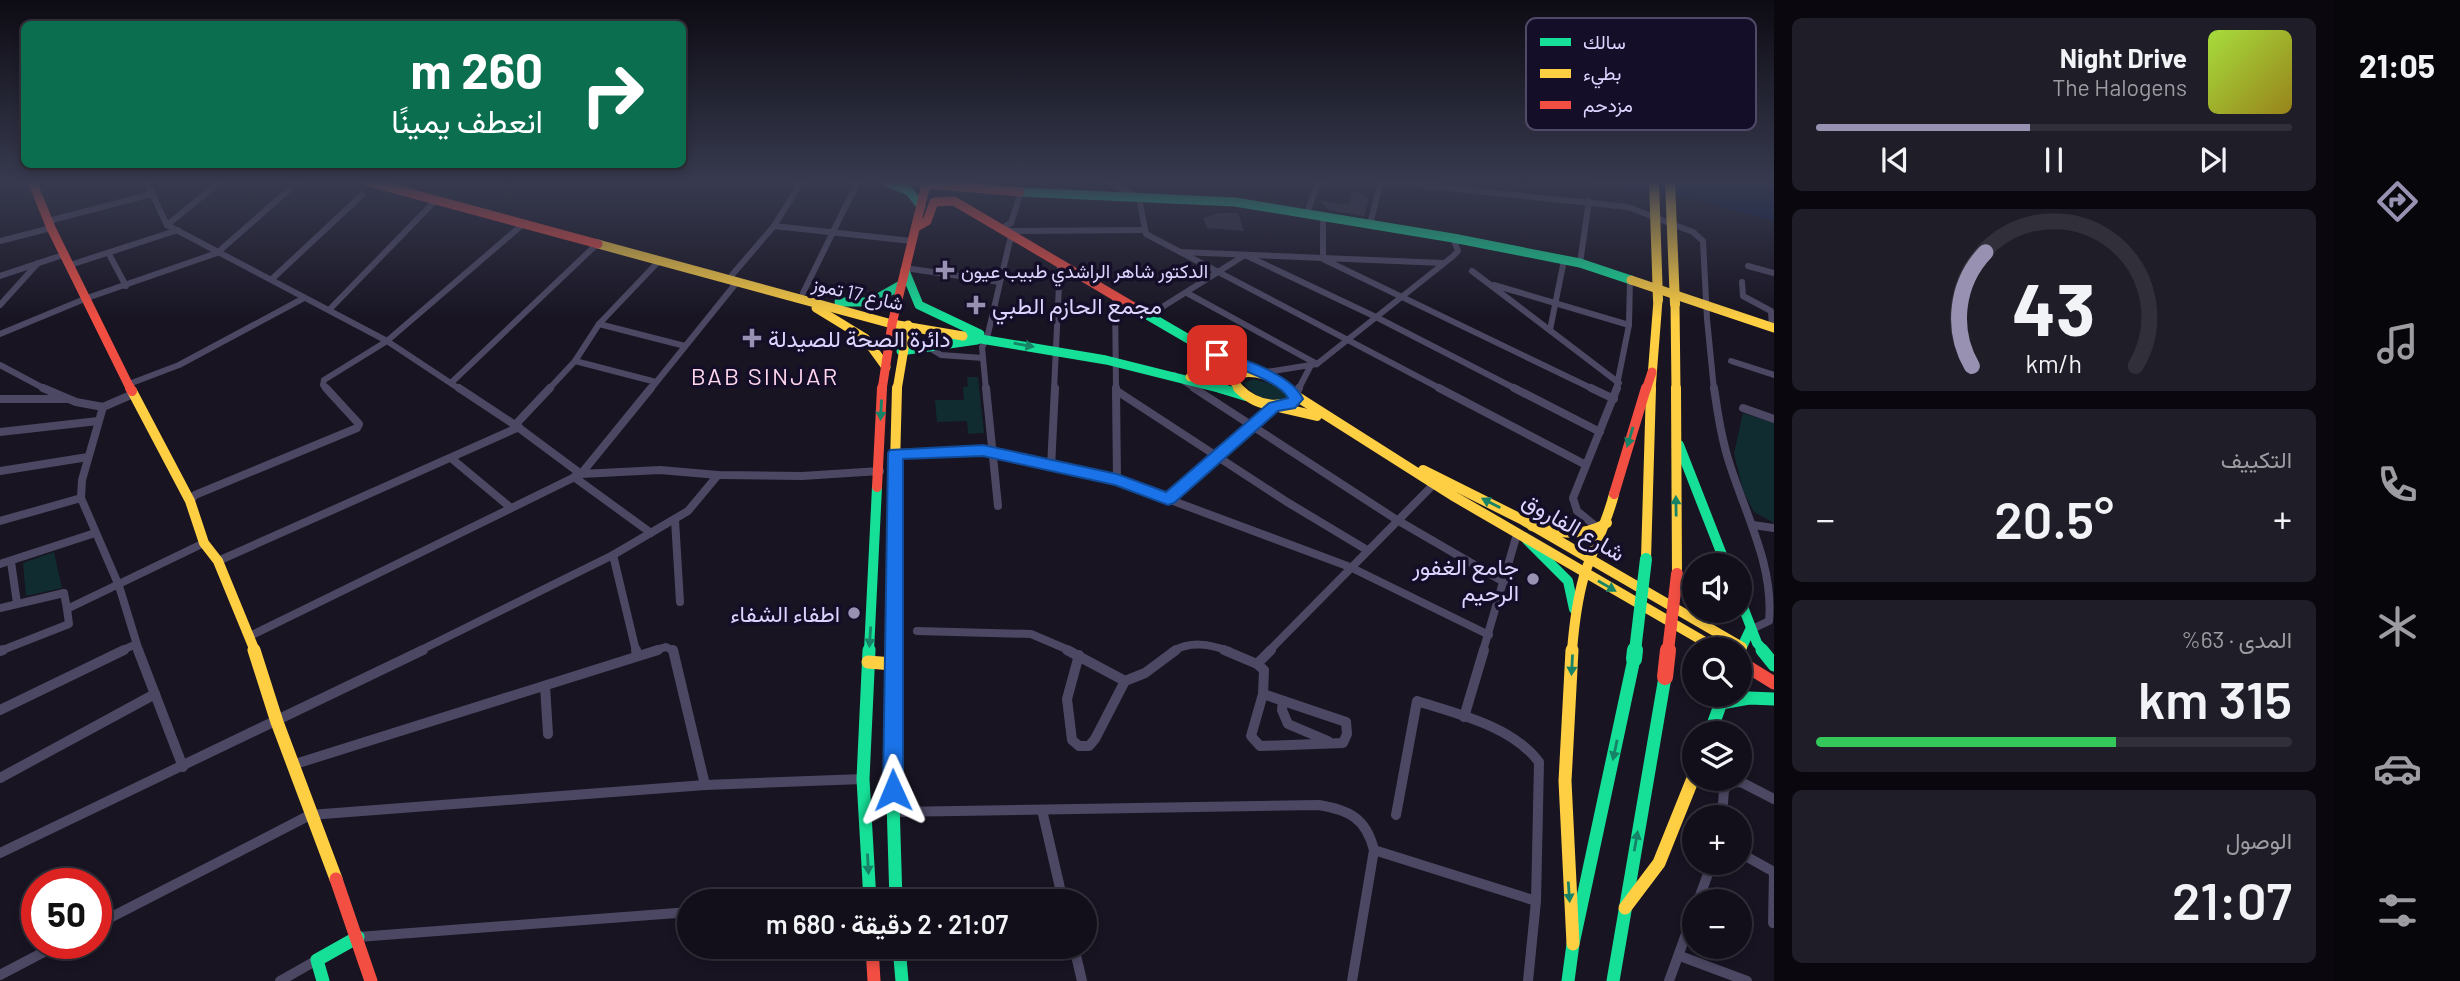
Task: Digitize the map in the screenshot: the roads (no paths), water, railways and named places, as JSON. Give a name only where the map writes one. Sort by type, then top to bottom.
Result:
[{"type":"main road","points":[[51,227],[190,501],[204,543],[218,561],[250,636],[292,765],[358,937],[372,981]]},
{"type":"main road","name":"شارع 17 تموز","points":[[529,227],[908,325],[1056,350]]},
{"type":"main road","name":"شارع 17 تموز","points":[[545,227],[735,279]]},
{"type":"main road","points":[[869,889],[863,779],[882,400],[893,321],[916,227]]},
{"type":"main road","name":"شارع الفاروق","points":[[996,227],[1209,351],[1284,384],[1330,420],[1522,537],[1589,568],[1718,637]]},
{"type":"main road","points":[[1386,227],[1580,263],[1773,328]]},
{"type":"main road","points":[[1568,981],[1573,944],[1634,659],[1646,559],[1652,372],[1658,300],[1656,227]]},
{"type":"main road","points":[[1613,981],[1665,677],[1677,574],[1672,227]]},
{"type":"main road","points":[[905,269],[919,305],[987,338]]},
{"type":"main road","points":[[839,302],[871,302],[901,285]]},
{"type":"main road","points":[[802,296],[863,333],[881,354],[887,370]]},
{"type":"main road","name":"شارع 17 تموز","points":[[802,296],[839,302],[893,321]]},
{"type":"main road","points":[[896,889],[894,418],[901,351],[908,325]]},
{"type":"main road","points":[[901,351],[987,338]]},
{"type":"main road","name":"شارع الفاروق","points":[[1056,350],[1190,377],[1275,407],[1330,420]]},
{"type":"main road","points":[[1190,377],[1205,372],[1211,366],[1209,351]]},
{"type":"main road","points":[[1246,396],[1237,388],[1233,378],[1240,373],[1258,372]]},
{"type":"main road","points":[[1574,617],[1652,372]]},
{"type":"main road","points":[[1275,407],[1293,403],[1296,396]]},
{"type":"main road","points":[[1675,438],[1721,553]]},
{"type":"main road","name":"شارع الفاروق","points":[[1381,450],[1532,526],[1589,568],[1698,637]]},
{"type":"main road","points":[[1532,526],[1574,534],[1603,526]]},
{"type":"main road","points":[[1522,537],[1568,581],[1574,617],[1565,781],[1573,944]]},
{"type":"main road","points":[[1748,623],[1774,665]]},
{"type":"main road","points":[[1747,637],[1750,630]]},
{"type":"main road","points":[[868,663],[893,664]]},
{"type":"main road","points":[[1752,669],[1774,683]]},
{"type":"main road","points":[[1752,698],[1774,699]]},
{"type":"main road","points":[[1625,908],[1648,883],[1665,855],[1688,791]]},
{"type":"main road","points":[[323,981],[317,960],[358,937]]},
{"type":"main road","points":[[873,959],[874,981]]},
{"type":"main road","points":[[900,959],[902,981]]},
{"type":"street","points":[[0,241],[44,227]]},
{"type":"street","points":[[171,227],[387,341],[452,382],[517,426],[651,533]]},
{"type":"street","points":[[0,334],[87,298],[217,253],[247,227]]},
{"type":"street","points":[[272,279],[328,227]]},
{"type":"street","points":[[329,310],[410,227]]},
{"type":"street","points":[[190,501],[195,495],[357,428],[359,424],[323,382],[330,374],[387,341],[520,227]]},
{"type":"street","points":[[578,476],[685,346],[773,227]]},
{"type":"street","points":[[782,227],[912,241]]},
{"type":"street","points":[[802,296],[835,227]]},
{"type":"street","points":[[998,506],[982,346],[987,338],[1000,282],[1005,232],[1008,227]]},
{"type":"street","points":[[1143,227],[1146,234],[1177,252],[1586,465]]},
{"type":"street","points":[[1323,227],[1324,259]]},
{"type":"street","points":[[1580,263],[1585,227]]},
{"type":"street","points":[[1679,227],[1693,232],[1703,241],[1710,377],[1724,446],[1753,525],[1772,596],[1770,627],[1750,630]]},
{"type":"street","points":[[0,276],[39,263],[109,254],[178,230]]},
{"type":"street","points":[[1005,232],[1143,230]]},
{"type":"street","points":[[1296,396],[1314,365],[1348,341],[1458,251],[1453,238]]},
{"type":"street","points":[[452,382],[596,245]]},
{"type":"street","points":[[1177,252],[1443,263]]},
{"type":"street","points":[[109,254],[126,286]]},
{"type":"street","points":[[1148,316],[1245,255]]},
{"type":"street","points":[[1245,255],[1376,317],[1600,432]]},
{"type":"street","points":[[1324,259],[1614,399]]},
{"type":"street","points":[[218,561],[517,426],[575,361],[599,324],[659,261]]},
{"type":"street","points":[[0,305],[39,263]]},
{"type":"street","points":[[1051,467],[1060,264]]},
{"type":"street","points":[[1550,330],[1563,265]]},
{"type":"street","points":[[1748,266],[1774,273]]},
{"type":"street","points":[[905,269],[1000,282]]},
{"type":"street","points":[[1472,271],[1619,383]]},
{"type":"street","points":[[1603,526],[1583,518],[1574,504],[1574,492],[1619,383],[1629,325],[1630,279]]},
{"type":"street","points":[[1742,282],[1743,296],[1771,311],[1773,328]]},
{"type":"street","points":[[1488,283],[1629,325]]},
{"type":"street","points":[[1187,293],[1314,365]]},
{"type":"street","points":[[1115,297],[1117,480]]},
{"type":"street","points":[[0,365],[70,399],[103,407],[131,389],[304,298]]},
{"type":"street","points":[[599,324],[685,346]]},
{"type":"street","points":[[928,347],[941,355],[984,358]]},
{"type":"street","points":[[575,361],[656,382]]},
{"type":"street","points":[[1731,361],[1774,375]]},
{"type":"street","points":[[1258,372],[1314,365]]},
{"type":"street","points":[[1171,373],[1398,520],[1504,582]]},
{"type":"street","points":[[1117,391],[1287,502],[1367,550]]},
{"type":"street","points":[[0,399],[70,399]]},
{"type":"street","points":[[103,407],[88,457],[81,498],[120,586],[136,644],[183,767]]},
{"type":"street","points":[[1168,499],[1275,407]]},
{"type":"street","points":[[1742,408],[1774,419]]},
{"type":"street","points":[[0,432],[99,421]]},
{"type":"street","points":[[895,453],[983,450],[993,455],[1117,480],[1350,567],[1489,635]]},
{"type":"street","points":[[0,471],[88,457]]},
{"type":"street","points":[[451,458],[511,508]]},
{"type":"street","points":[[250,636],[578,476],[660,470],[718,475],[802,476],[880,471]]},
{"type":"street","points":[[0,853],[277,722],[613,555],[688,512],[718,475]]},
{"type":"street","points":[[1257,664],[1434,484]]},
{"type":"street","points":[[0,521],[81,498]]},
{"type":"street","points":[[675,520],[680,602]]},
{"type":"street","points":[[1753,525],[1774,528]]},
{"type":"street","points":[[0,564],[95,533]]},
{"type":"street","points":[[1464,717],[1504,582],[1522,537]]},
{"type":"street","points":[[67,609],[120,586],[204,543]]},
{"type":"street","points":[[613,555],[637,655]]},
{"type":"street","points":[[11,562],[17,603]]},
{"type":"street","points":[[1764,562],[1774,567]]},
{"type":"street","points":[[0,608],[64,593],[69,624],[0,651]]},
{"type":"street","points":[[917,631],[1031,634],[1079,655],[1125,681]]},
{"type":"street","points":[[1079,655],[1067,699],[1072,740],[1079,746],[1088,746],[1095,739],[1125,681],[1148,673],[1174,650],[1190,643],[1210,644],[1257,664],[1264,670],[1266,680],[1261,693],[1251,736],[1260,746],[1343,743],[1347,733],[1346,722],[1261,693]]},
{"type":"street","points":[[0,710],[136,644]]},
{"type":"street","points":[[292,765],[660,648],[673,649],[705,785]]},
{"type":"street","points":[[545,686],[548,734]]},
{"type":"street","points":[[0,778],[155,694]]},
{"type":"street","points":[[1283,701],[1281,715],[1294,730],[1334,744]]},
{"type":"street","points":[[1396,815],[1417,701],[1464,717],[1530,749],[1539,762],[1536,901],[1528,981]]},
{"type":"street","points":[[112,917],[310,815],[705,785],[863,779]]},
{"type":"street","points":[[1723,805],[1724,790],[1730,783],[1741,782],[1774,799]]},
{"type":"street","points":[[894,812],[1331,805],[1355,817],[1371,838],[1374,850],[1352,981]]},
{"type":"street","points":[[1042,810],[1060,889]]},
{"type":"street","points":[[1374,850],[1536,901]]},
{"type":"street","points":[[1752,860],[1774,872],[1773,923]]},
{"type":"street","points":[[358,937],[677,913]]},
{"type":"street","points":[[1669,981],[1682,950]]},
{"type":"street","points":[[1680,956],[1747,981]]},
{"type":"street","points":[[0,975],[30,959]]},
{"type":"street","points":[[1077,959],[1082,981]]},
{"type":"street","points":[[280,981],[317,960]]},
{"type":"place","name":"الدكتور شاهر الراشدي طبيب عيون","points":[[945,270]]},
{"type":"place","name":"مجمع الحازم الطبي","points":[[976,305]]},
{"type":"place","name":"دائرة الصحة للصيدلة","points":[[752,338]]},
{"type":"place","name":"جامع الغفور الرحيم","points":[[1533,579]]},
{"type":"place","name":"اطفاء الشفاء","points":[[854,613]]},
{"type":"district","name":"BAB SINJAR","points":[[765,375]]}]
